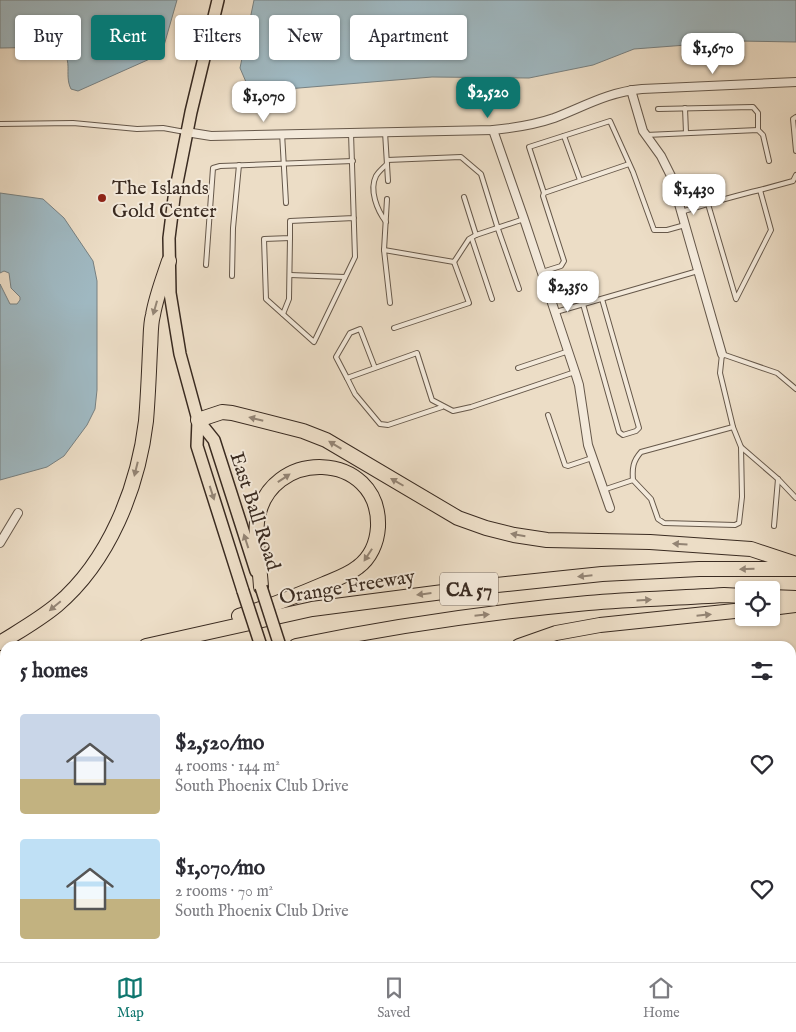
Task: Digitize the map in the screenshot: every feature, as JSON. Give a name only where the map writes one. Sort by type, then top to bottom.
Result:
[{"type":"highway","points":[[3,641],[34,622],[57,604],[84,578],[121,514],[134,480],[140,452],[147,404],[152,316],[168,261]]},
{"type":"highway","points":[[198,420],[222,412],[232,413],[303,431],[326,440],[458,518],[514,535],[548,540],[650,542],[751,549],[796,564]]},
{"type":"highway","points":[[154,641],[282,602],[358,568],[371,552],[378,522],[374,502],[360,483],[340,470],[328,466],[310,467],[294,472],[276,484],[263,501],[256,524],[261,587]]},
{"type":"highway","name":"Orange Freeway","points":[[168,641],[312,609],[497,585],[602,574],[699,569],[796,569]]},
{"type":"highway","name":"CA 57","points":[[320,641],[448,618],[590,603],[735,596]]},
{"type":"highway","points":[[780,597],[796,598]]},
{"type":"highway","points":[[780,607],[796,605]]},
{"type":"highway","points":[[533,641],[556,633],[600,625],[735,611]]},
{"type":"highway","points":[[333,641],[359,633]]},
{"type":"main road","name":"East Ball Road","points":[[218,0],[186,132],[174,198],[168,261],[174,324],[186,379],[198,420],[197,446],[259,641]]},
{"type":"main road","name":"East Ball Road","points":[[198,420],[214,440],[278,641]]},
{"type":"street","points":[[186,132],[211,136],[518,128],[553,118],[618,92],[796,82]]},
{"type":"street","points":[[631,90],[639,119],[646,135],[667,166],[722,354]]},
{"type":"street","points":[[493,130],[576,372],[580,385],[588,446],[610,508]]},
{"type":"street","points":[[0,543],[18,513]]},
{"type":"lane","points":[[658,108],[753,107],[758,113],[758,130],[763,136],[769,161]]},
{"type":"lane","points":[[685,108],[686,133]]},
{"type":"lane","points":[[796,117],[793,119],[796,151]]},
{"type":"lane","points":[[542,272],[562,266],[564,260],[529,146],[610,120],[654,230],[667,230],[685,225]]},
{"type":"lane","points":[[0,124],[73,123],[137,129],[163,128],[186,132]]},
{"type":"lane","points":[[646,135],[758,130]]},
{"type":"lane","points":[[385,132],[388,181]]},
{"type":"lane","points":[[290,238],[264,239],[266,298],[314,342],[355,257],[351,133]]},
{"type":"lane","points":[[282,134],[286,203]]},
{"type":"lane","points":[[564,136],[580,180]]},
{"type":"lane","points":[[386,222],[376,206],[374,195],[375,178],[387,162],[461,157],[481,174],[519,289]]},
{"type":"lane","points":[[206,265],[213,168],[239,165],[353,161]]},
{"type":"lane","points":[[544,193],[629,164]]},
{"type":"lane","points":[[232,276],[233,228],[239,165]]},
{"type":"lane","points":[[681,212],[793,181],[796,175]]},
{"type":"lane","points":[[708,204],[736,299],[771,230],[760,190]]},
{"type":"lane","points":[[464,197],[476,235]]},
{"type":"lane","points":[[387,199],[384,250],[390,303]]},
{"type":"lane","points":[[283,314],[290,299],[290,221],[287,216]]},
{"type":"lane","points":[[290,221],[354,218]]},
{"type":"lane","points":[[454,262],[476,235],[524,219]]},
{"type":"lane","points":[[472,239],[492,299]]},
{"type":"lane","points":[[384,250],[454,262]]},
{"type":"lane","points":[[394,328],[469,303],[454,262]]},
{"type":"lane","points":[[556,312],[698,271]]},
{"type":"lane","points":[[290,275],[345,278]]},
{"type":"lane","points":[[582,304],[619,432],[623,435],[636,431],[639,428],[602,299]]},
{"type":"lane","points":[[375,368],[360,329],[350,333],[336,357],[355,394],[380,424],[388,425],[442,407]]},
{"type":"lane","points":[[518,368],[568,351]]},
{"type":"lane","points":[[347,378],[417,353],[432,400],[442,407],[453,411],[471,407],[576,372]]},
{"type":"lane","points":[[733,427],[641,452],[636,458],[632,467],[633,480],[651,499],[658,519],[664,523],[735,525],[739,523],[742,497],[741,447],[733,427],[720,373],[722,354],[778,373],[796,389]]},
{"type":"lane","points":[[548,415],[565,465],[568,466],[592,458]]},
{"type":"lane","points":[[741,447],[796,498]]},
{"type":"lane","points":[[604,490],[633,480]]},
{"type":"lane","points":[[774,526],[778,480]]},
{"type":"water","points":[[0,0],[177,0],[165,42],[165,15],[91,15],[91,60],[148,60],[78,91],[71,89],[67,60],[81,60],[81,15],[15,15],[15,48],[0,48]]},
{"type":"water","points":[[254,0],[796,0],[796,42],[739,41],[634,49],[593,65],[529,78],[432,77],[287,89],[265,88],[246,82],[240,68],[242,60],[259,60],[259,15],[251,15]]},
{"type":"water","points":[[0,193],[43,199],[64,218],[93,261],[97,281],[97,390],[95,409],[87,425],[64,456],[47,467],[0,480],[0,284],[10,304],[17,304],[20,297],[11,288],[9,273],[4,271],[0,273]]},
{"type":"place","name":"The Islands Gold Center","points":[[102,198]]}]
